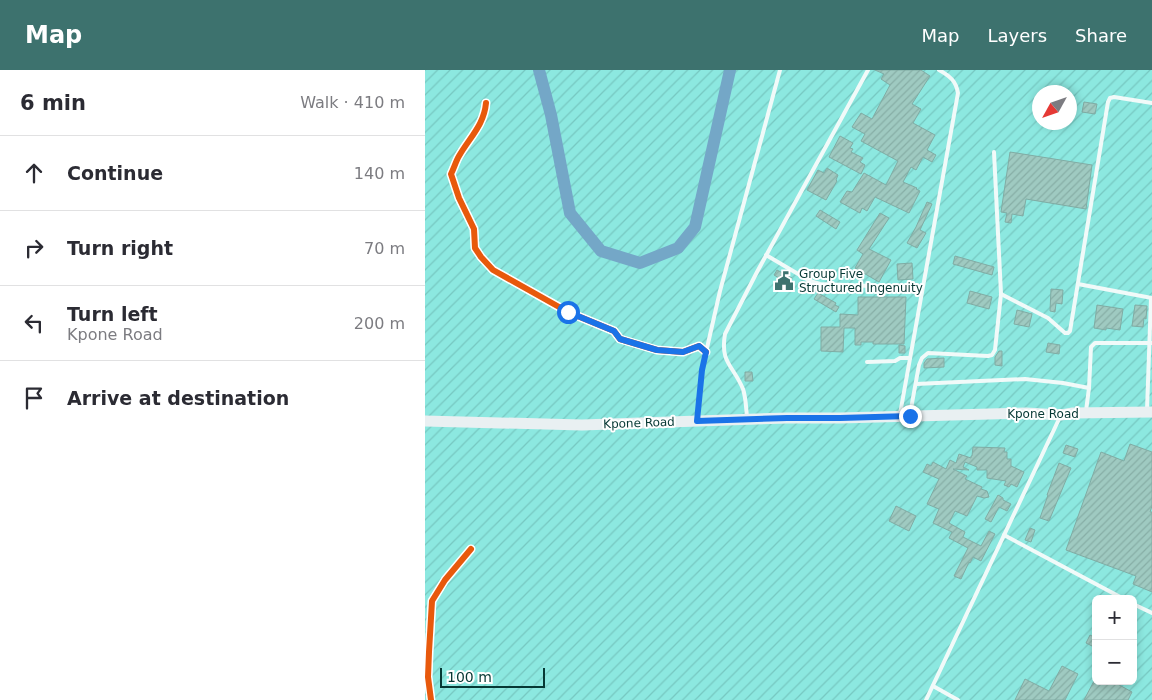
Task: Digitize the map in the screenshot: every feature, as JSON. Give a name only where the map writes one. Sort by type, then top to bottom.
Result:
[{"type":"main road","name":"Kpone Road","points":[[425,421],[582,425],[747,419],[1150,412]]},
{"type":"street","points":[[486,103],[485,113],[476,131],[459,156],[451,174],[473,229],[475,248],[493,270],[568,312],[614,331],[620,339],[657,350],[683,352],[699,346],[706,352]]},
{"type":"street","points":[[431,700],[428,669],[432,601],[445,580],[471,549]]},
{"type":"lane","points":[[697,421],[702,370],[720,291],[780,70]]},
{"type":"lane","points":[[747,419],[746,399],[743,388],[724,356],[723,342],[725,334],[868,70]]},
{"type":"lane","points":[[905,416],[910,358],[958,93],[954,81],[939,70]]},
{"type":"lane","points":[[1001,294],[1048,318],[1065,333],[1070,331],[1108,102],[1110,98],[1114,98],[1152,103]]},
{"type":"lane","points":[[905,416],[916,384],[920,362],[924,355],[927,353],[988,356],[992,355],[995,350],[1001,294],[994,152]]},
{"type":"lane","points":[[767,255],[810,281],[820,284],[922,288]]},
{"type":"lane","points":[[1078,284],[1152,298],[1150,412]]},
{"type":"lane","points":[[1085,414],[1089,388],[1091,347],[1093,343],[1150,343]]},
{"type":"lane","points":[[867,362],[895,361],[901,358],[910,358]]},
{"type":"lane","points":[[916,384],[1025,379],[1089,388]]},
{"type":"lane","points":[[926,700],[1061,415]]},
{"type":"lane","points":[[1005,535],[1117,595]]},
{"type":"lane","points":[[1137,606],[1152,614]]},
{"type":"lane","points":[[933,686],[958,700]]},
{"type":"shaded area","points":[[425,70],[1152,70],[1152,700],[425,700]]},
{"type":"building","points":[[875,70],[921,70],[930,76],[912,104],[921,109],[913,123],[935,135],[927,150],[936,155],[932,162],[923,157],[916,170],[911,167],[903,182],[920,191],[909,213],[875,197],[867,211],[862,208],[860,213],[840,202],[847,191],[852,192],[864,173],[886,185],[898,161],[861,141],[865,134],[852,127],[861,113],[872,119],[890,85],[881,79],[884,74]]},
{"type":"building","points":[[1084,102],[1097,104],[1095,114],[1082,112]]},
{"type":"building","points":[[840,136],[853,143],[850,148],[853,149],[851,152],[863,158],[860,162],[865,165],[861,174],[829,157]]},
{"type":"building","points":[[1010,152],[1092,165],[1086,209],[1026,199],[1023,216],[1012,214],[1011,223],[1005,222],[1007,213],[1001,212]]},
{"type":"building","points":[[827,168],[838,175],[837,181],[826,200],[807,190],[818,170],[824,173]]},
{"type":"building","points":[[927,202],[932,204],[920,230],[926,233],[917,248],[907,243]]},
{"type":"building","points":[[820,210],[840,222],[836,229],[816,216]]},
{"type":"building","points":[[880,213],[889,218],[869,249],[891,260],[879,282],[855,268],[863,254],[857,250]]},
{"type":"building","points":[[955,256],[994,267],[992,275],[953,264]]},
{"type":"building","points":[[912,263],[913,279],[898,280],[897,264]]},
{"type":"building","points":[[777,270],[792,278],[789,284],[774,275]]},
{"type":"building","points":[[1051,289],[1063,290],[1062,304],[1056,303],[1055,312],[1050,311]]},
{"type":"building","points":[[970,291],[992,297],[989,309],[967,303]]},
{"type":"building","points":[[818,293],[836,303],[835,305],[839,307],[836,312],[814,299]]},
{"type":"building","points":[[858,297],[906,297],[904,344],[861,342],[861,345],[855,345],[855,328],[844,328],[843,352],[821,351],[821,327],[840,327],[840,314],[858,315]]},
{"type":"building","points":[[1097,305],[1123,309],[1120,330],[1094,328]]},
{"type":"building","points":[[1135,305],[1147,306],[1143,327],[1132,326]]},
{"type":"building","points":[[1017,310],[1032,314],[1029,327],[1014,324]]},
{"type":"building","points":[[1048,343],[1060,345],[1059,354],[1046,352]]},
{"type":"building","points":[[899,345],[905,346],[905,353],[899,353]]},
{"type":"building","points":[[999,351],[1002,351],[1002,366],[995,365],[995,357]]},
{"type":"building","points":[[944,358],[944,367],[924,368],[924,363],[927,359]]},
{"type":"building","points":[[745,372],[752,372],[753,381],[745,381]]},
{"type":"building","points":[[1130,444],[1152,452],[1152,506],[1150,512],[1152,512],[1152,592],[1133,584],[1136,576],[1066,550],[1101,452],[1124,461]]},
{"type":"building","points":[[1066,445],[1078,449],[1075,457],[1063,453]]},
{"type":"building","points":[[973,447],[1005,448],[1004,452],[1007,452],[1007,459],[1011,459],[1011,466],[1024,472],[1017,487],[1011,484],[1009,487],[1004,485],[1006,481],[987,478],[987,470],[977,470],[977,467],[965,462],[963,467],[969,470],[953,469],[967,476],[965,479],[982,487],[981,489],[987,491],[989,497],[977,496],[967,516],[955,511],[949,523],[965,532],[963,537],[981,546],[989,531],[995,534],[981,561],[973,557],[961,579],[954,576],[968,548],[949,538],[952,532],[933,523],[939,509],[927,504],[939,479],[923,472],[927,464],[931,466],[933,462],[946,469],[950,460],[956,463],[959,454],[971,458]]},
{"type":"building","points":[[1059,463],[1071,468],[1049,521],[1040,518]]},
{"type":"building","points":[[998,495],[1011,504],[1007,511],[999,507],[991,522],[985,519]]},
{"type":"building","points":[[896,506],[916,516],[909,531],[889,521]]},
{"type":"building","points":[[1030,528],[1035,530],[1031,542],[1025,540]]},
{"type":"building","points":[[1090,635],[1092,636],[1092,646],[1086,643]]},
{"type":"building","points":[[1062,666],[1078,674],[1065,700],[1015,700],[1025,679],[1049,691]]},
{"type":"building","points":[[1092,685],[1119,685],[1132,692],[1128,700],[1084,700]]},
{"type":"waterway","points":[[539,70],[551,115],[570,213],[601,251],[640,263],[678,248],[695,227],[730,70]]},
{"type":"cycle path","points":[[486,103],[482,118],[459,156],[451,174],[459,198],[474,229],[475,248],[481,257],[493,270],[568,312],[614,331],[620,339],[657,350],[683,352],[699,346],[706,352]]},
{"type":"cycle path","points":[[431,700],[428,677],[432,601],[445,580],[471,549]]},
{"type":"place","name":"Group Five Structured Ingenuity","points":[[784,281]]},
{"type":"route","points":[[568,312],[614,331],[620,339],[657,350],[683,352],[699,346],[706,352],[702,370],[697,421],[910,416]]}]
